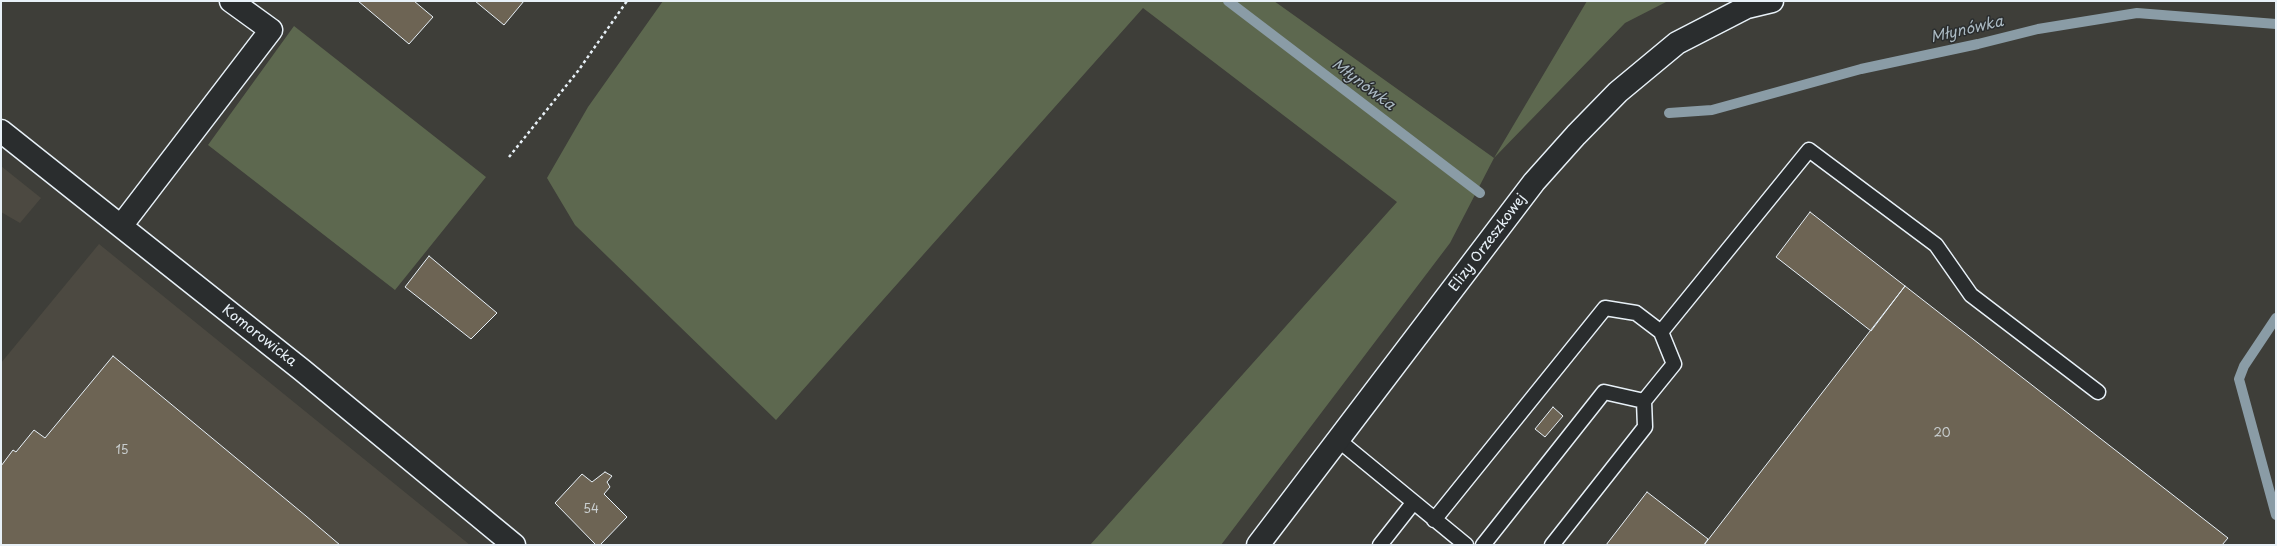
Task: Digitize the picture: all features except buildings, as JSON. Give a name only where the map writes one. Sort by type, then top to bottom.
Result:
[{"type":"street","points":[[121,226],[271,30],[231,1]]},
{"type":"street","name":"Elizy Orzeszkowej","points":[[1258,545],[1534,182],[1613,98],[1677,43],[1747,7],[1772,1]]},
{"type":"street","name":"Komorowicka","points":[[1,131],[302,370],[514,545]]},
{"type":"lane","points":[[1660,332],[1809,150],[1936,245],[1972,295],[2098,392]]},
{"type":"lane","points":[[1434,520],[1605,308],[1636,313],[1660,332],[1674,364],[1644,401],[1645,427],[1552,545]]},
{"type":"lane","points":[[1483,545],[1604,392],[1644,401]]},
{"type":"lane","points":[[1337,440],[1466,545]]},
{"type":"lane","points":[[1380,545],[1413,503]]},
{"type":"path","points":[[509,157],[578,71],[627,1]]},
{"type":"shaded area","points":[[1,166],[41,198],[20,223],[1,212]]},
{"type":"shaded area","points":[[99,244],[470,545],[1,545],[1,363]]},
{"type":"green space","points":[[663,1],[1274,1],[1494,158],[1450,243],[1221,545],[1090,545],[1397,202],[1143,8],[776,420],[575,225],[547,178],[588,107]]},
{"type":"green space","points":[[1587,1],[1668,1],[1625,23],[1494,158]]},
{"type":"green space","points":[[294,26],[486,177],[395,290],[208,145]]},
{"type":"waterway","name":"Młynówka","points":[[1228,1],[1480,193]]},
{"type":"waterway","name":"Młynówka","points":[[1669,113],[1712,110],[1861,69],[1978,44],[2038,29],[2137,13],[2276,24]]},
{"type":"waterway","points":[[2276,318],[2244,366],[2239,379],[2276,515]]}]
